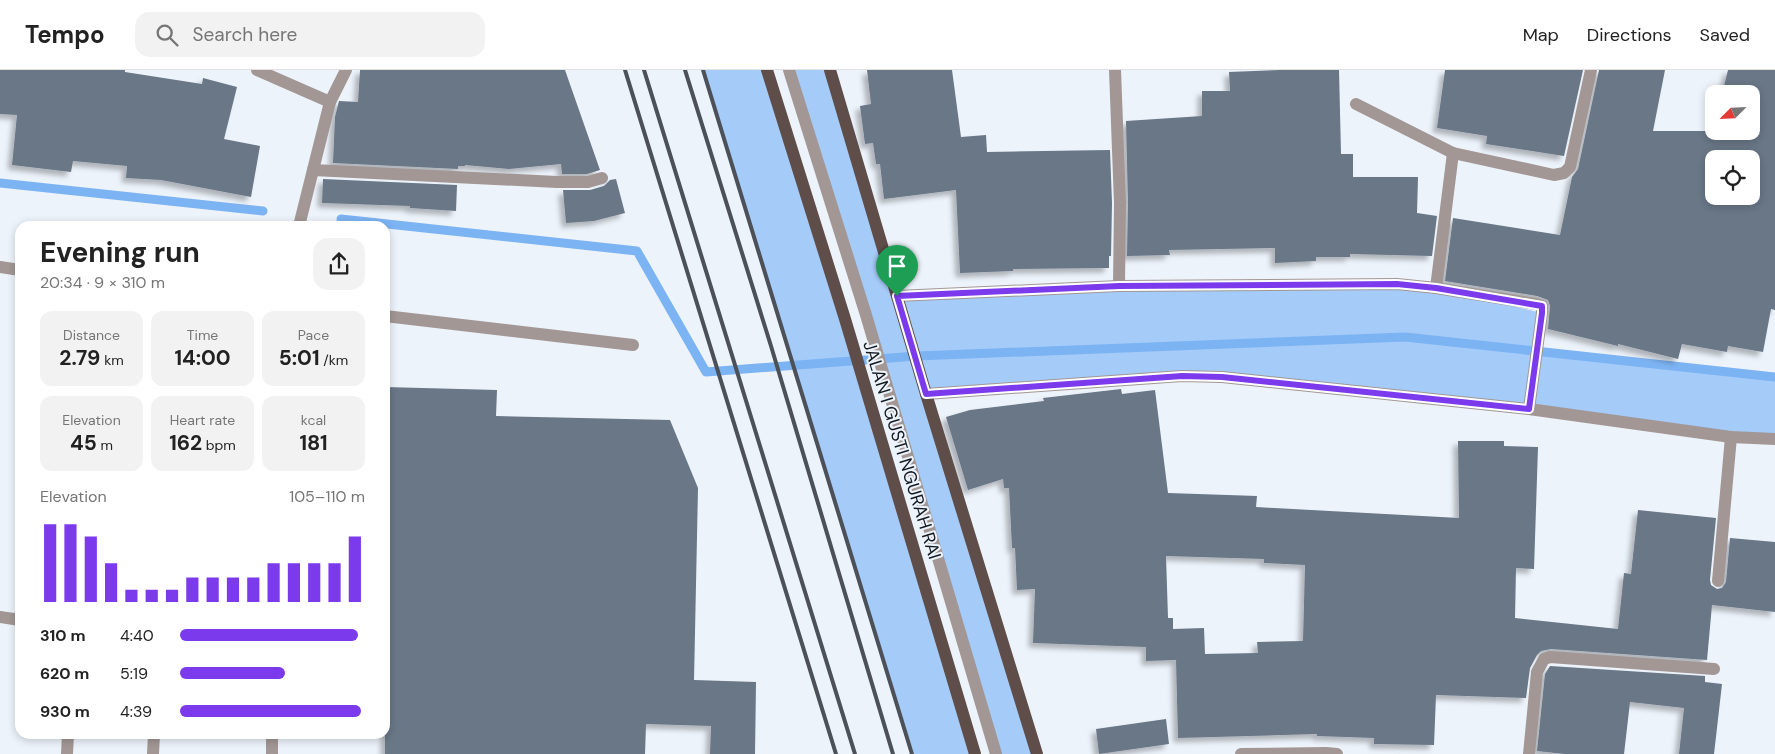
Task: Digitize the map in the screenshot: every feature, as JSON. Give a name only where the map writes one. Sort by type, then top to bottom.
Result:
[{"type":"main road","name":"JALAN I GUSTI NGURAH RAI","points":[[767,70],[845,319],[975,754]]},
{"type":"main road","points":[[830,70],[920,376],[1037,754]]},
{"type":"street","points":[[257,70],[330,102]]},
{"type":"street","points":[[300,221],[330,102],[346,70]]},
{"type":"street","points":[[789,70],[866,315],[996,754]]},
{"type":"street","points":[[1115,70],[1120,203],[1119,286]]},
{"type":"street","points":[[1356,104],[1453,153],[1554,175],[1564,173],[1570,167],[1591,70]]},
{"type":"street","points":[[1436,288],[1453,153]]},
{"type":"street","points":[[313,170],[557,182],[588,182],[602,178]]},
{"type":"street","points":[[0,267],[15,269]]},
{"type":"street","points":[[897,296],[1119,286],[1397,284],[1436,288],[1536,304],[1542,306],[1542,313],[1530,405]]},
{"type":"street","points":[[390,317],[633,345]]},
{"type":"street","points":[[926,394],[1182,376],[1222,377],[1530,405],[1731,437],[1775,439]]},
{"type":"street","points":[[1718,581],[1731,437]]},
{"type":"street","points":[[0,617],[15,619]]},
{"type":"street","points":[[1529,754],[1537,672],[1544,659],[1550,656],[1714,670]]},
{"type":"street","points":[[66,754],[68,739]]},
{"type":"street","points":[[153,754],[154,739]]},
{"type":"street","points":[[272,739],[272,754]]},
{"type":"street","points":[[1241,754],[1336,754]]},
{"type":"shaded area","points":[[703,70],[767,70],[975,754],[914,754]]},
{"type":"shaded area","points":[[788,70],[830,70],[897,296],[1119,286],[1436,288],[1542,313],[1537,352],[1775,377],[1775,439],[1212,377],[926,394],[1037,754],[996,754]]},
{"type":"building","points":[[0,70],[125,70],[125,72],[202,84],[203,78],[237,87],[224,139],[260,146],[251,197],[161,180],[126,178],[127,166],[73,161],[71,172],[12,165],[17,115],[0,114]]},
{"type":"building","points":[[360,70],[565,70],[600,170],[587,174],[562,174],[561,164],[509,169],[465,165],[458,166],[458,169],[333,163],[335,117],[339,101],[358,102]]},
{"type":"building","points":[[867,70],[952,70],[961,137],[986,135],[987,152],[1110,150],[1112,203],[1109,268],[1013,269],[1013,271],[960,273],[956,190],[884,199],[880,164],[876,164],[873,143],[865,144],[860,106],[871,104]]},
{"type":"building","points":[[1339,70],[1341,154],[1353,154],[1353,177],[1418,177],[1417,213],[1437,216],[1432,256],[1350,254],[1350,257],[1316,257],[1316,261],[1275,263],[1275,248],[1169,250],[1170,255],[1127,256],[1126,121],[1202,116],[1202,91],[1230,91],[1229,72]]},
{"type":"building","points":[[1445,70],[1583,70],[1564,156],[1486,144],[1487,136],[1437,128]]},
{"type":"building","points":[[1599,70],[1665,70],[1653,131],[1705,131],[1705,140],[1760,140],[1760,85],[1724,85],[1728,70],[1775,70],[1775,310],[1771,309],[1763,352],[1728,346],[1727,352],[1682,344],[1678,359],[1618,344],[1618,346],[1548,329],[1550,306],[1548,300],[1537,296],[1445,281],[1453,218],[1560,235],[1572,177],[1578,169]]},
{"type":"building","points":[[323,179],[457,185],[456,211],[410,208],[410,206],[322,203]]},
{"type":"building","points":[[616,179],[625,213],[594,221],[566,223],[563,190],[590,190],[604,186],[610,180]]},
{"type":"building","points":[[390,387],[497,390],[496,416],[670,420],[698,488],[694,680],[756,682],[755,754],[710,754],[711,726],[646,724],[645,754],[385,754],[385,739],[390,739]]},
{"type":"building","points":[[1121,389],[1122,394],[1155,390],[1168,493],[1257,496],[1256,507],[1459,518],[1458,441],[1504,441],[1504,446],[1538,447],[1534,569],[1516,568],[1515,618],[1618,629],[1624,573],[1631,574],[1638,510],[1716,518],[1710,580],[1711,585],[1717,589],[1722,588],[1726,582],[1730,538],[1775,542],[1775,612],[1712,605],[1707,660],[1551,649],[1541,651],[1530,668],[1526,698],[1436,695],[1434,745],[1374,744],[1374,738],[1317,736],[1317,734],[1178,738],[1176,660],[1146,661],[1146,647],[1033,643],[1035,589],[1017,590],[1015,548],[1012,548],[1009,488],[1004,488],[1003,479],[968,490],[946,417],[970,410],[1044,401],[1043,398]],"holes":[[[1166,556],[1264,559],[1264,563],[1305,565],[1303,641],[1257,642],[1258,653],[1205,654],[1204,628],[1173,629],[1173,618],[1168,618]]]},
{"type":"building","points":[[1550,666],[1705,676],[1705,682],[1722,684],[1714,754],[1679,754],[1684,708],[1630,702],[1624,754],[1565,754],[1537,751],[1545,674]]},
{"type":"building","points":[[1166,719],[1169,744],[1099,754],[1096,729]]},
{"type":"waterway","points":[[0,183],[263,211]]},
{"type":"waterway","points":[[341,219],[360,221]]},
{"type":"waterway","points":[[390,224],[637,251],[706,372],[917,356],[1405,337],[1775,377]]},
{"type":"railway","points":[[625,70],[836,754]]},
{"type":"railway","points":[[644,70],[855,754]]},
{"type":"railway","points":[[685,70],[771,346],[893,754]]},
{"type":"railway","points":[[703,70],[912,754]]},
{"type":"route","points":[[1397,284],[1436,288],[1536,304],[1542,306],[1542,313],[1529,409],[1275,382],[1222,377],[1182,376],[926,394],[897,296],[1119,286],[1397,284]]}]
